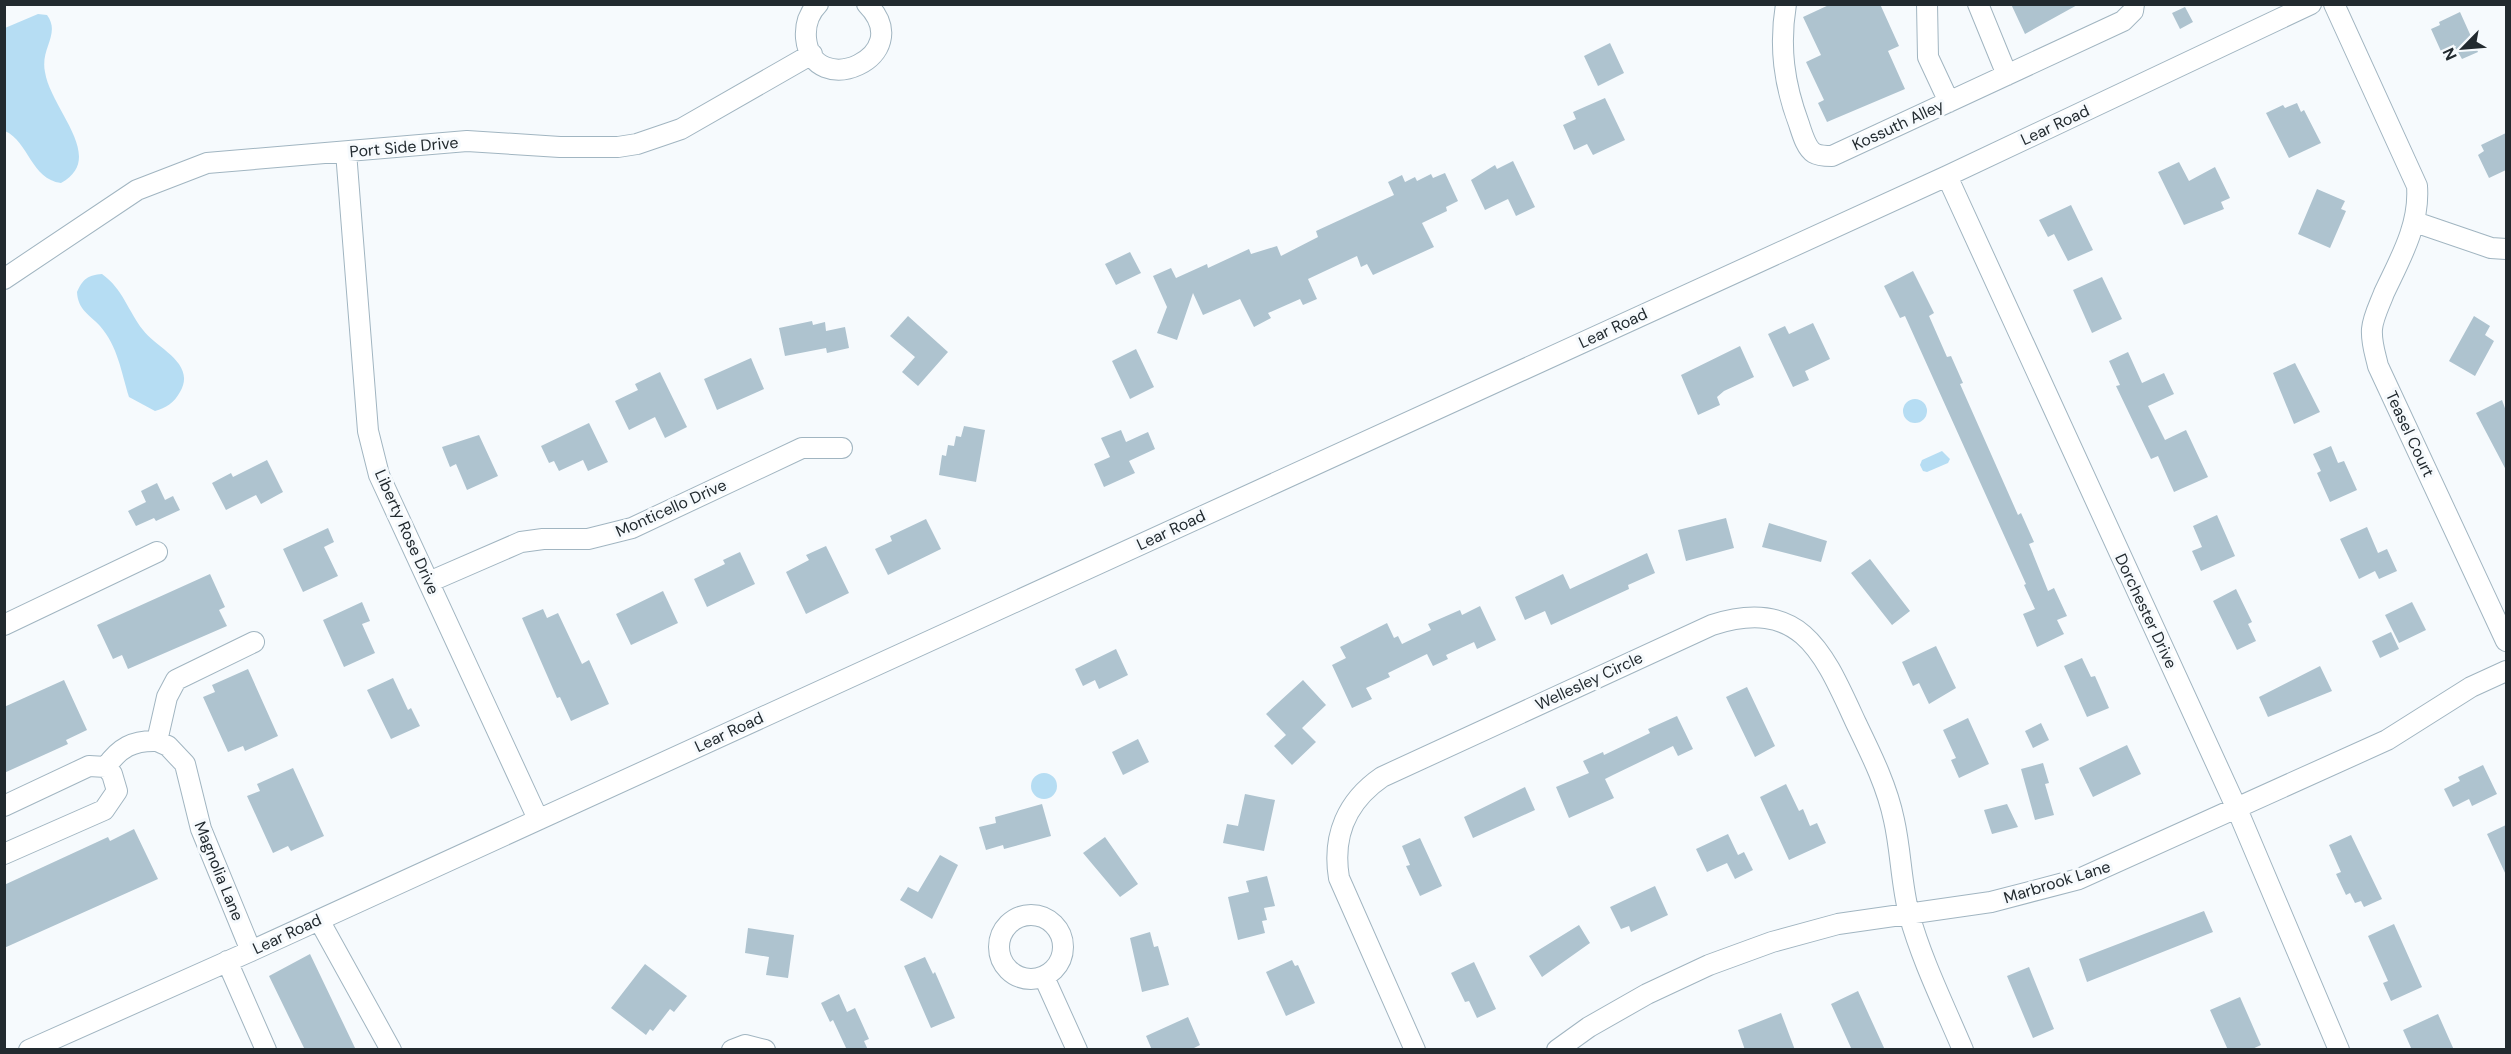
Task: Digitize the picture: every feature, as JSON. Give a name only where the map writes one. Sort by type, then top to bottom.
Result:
[{"type":"street","points":[[819,4],[808,19],[806,30],[812,54],[821,63],[844,70],[867,62],[880,40],[877,8]]},
{"type":"street","name":"Kossuth Alley","points":[[1786,4],[1782,37],[1785,83],[1801,131],[1812,152],[1832,156],[2123,21],[2133,11],[2134,4]]},
{"type":"street","points":[[1926,4],[1928,57],[1948,102]]},
{"type":"street","points":[[1978,4],[2007,75]]},
{"type":"street","name":"Lear Road","points":[[29,1050],[251,951],[1947,176],[2311,4]]},
{"type":"street","name":"Teasel Court","points":[[2334,4],[2412,172],[2418,205],[2415,222],[2372,326],[2372,344],[2378,366],[2506,641]]},
{"type":"street","name":"Port Side Drive","points":[[4,279],[137,190],[207,163],[467,141],[592,148],[637,144],[697,120],[812,54]]},
{"type":"street","name":"Liberty Rose Drive","points":[[346,152],[368,431],[379,475],[538,819]]},
{"type":"street","name":"Dorchester Drive","points":[[1947,176],[2237,809],[2339,1050]]},
{"type":"street","points":[[2415,222],[2491,248],[2506,249]]},
{"type":"street","name":"Monticello Drive","points":[[429,582],[521,542],[543,539],[588,539],[632,528],[802,448],[842,448]]},
{"type":"street","points":[[4,625],[157,552]]},
{"type":"street","name":"Wellesley Circle","points":[[1415,1050],[1339,878],[1336,863],[1338,839],[1345,816],[1358,797],[1382,777],[1701,630],[1734,618],[1766,618],[1788,625],[1808,638],[1828,662],[1888,795],[1899,841],[1909,913],[1920,950],[1963,1050]]},
{"type":"street","points":[[106,767],[118,751],[126,746],[145,740],[157,741],[167,697],[176,680],[254,642]]},
{"type":"street","name":"Marbrook Lane","points":[[1557,1050],[1588,1027],[1647,994],[1708,965],[1772,942],[1838,924],[1991,903],[2068,883],[2122,862],[2387,740],[2471,687],[2506,671]]},
{"type":"street","name":"Magnolia Lane","points":[[157,741],[168,746],[185,764],[204,838],[251,951]]},
{"type":"street","points":[[4,806],[90,766],[106,767],[112,774],[117,791],[104,810],[4,854]]},
{"type":"street","points":[[319,920],[391,1050]]},
{"type":"street","points":[[227,961],[266,1050]]},
{"type":"street","points":[[1044,977],[1077,1050]]},
{"type":"street","points":[[732,1050],[745,1045],[765,1050]]},
{"type":"water","points":[[38,14],[47,15],[51,22],[51,35],[44,63],[49,87],[78,147],[79,160],[74,173],[61,183],[43,175],[20,143],[5,131],[5,28]]},
{"type":"water","points":[[102,274],[115,286],[143,330],[179,364],[184,382],[178,396],[163,408],[155,411],[129,397],[111,342],[79,303],[77,292],[81,284],[86,278]]},
{"type":"water","points":[[1915,399],[1923,403],[1927,411],[1923,419],[1915,423],[1907,419],[1903,411],[1907,403]]},
{"type":"water","points":[[1942,451],[1950,459],[1948,463],[1927,472],[1923,471],[1920,465],[1922,460]]},
{"type":"water","points":[[1044,773],[1053,777],[1057,786],[1053,795],[1044,799],[1035,795],[1031,786],[1035,777]]},
{"type":"building","points":[[1831,4],[1880,4],[1899,46],[1888,51],[1905,89],[1827,122],[1818,103],[1824,100],[1806,62],[1821,55],[1803,17]]},
{"type":"building","points":[[2011,4],[2079,4],[2025,34]]},
{"type":"building","points":[[2185,7],[2193,22],[2180,29],[2172,13]]},
{"type":"building","points":[[2460,12],[2478,52],[2462,59],[2458,52],[2444,58],[2431,29],[2440,25],[2439,22]]},
{"type":"building","points":[[1610,43],[1624,73],[1598,86],[1584,56]]},
{"type":"building","points":[[1605,98],[1625,140],[1593,155],[1587,144],[1574,150],[1563,125],[1576,119],[1573,112]]},
{"type":"building","points":[[2297,103],[2301,112],[2304,110],[2321,143],[2289,158],[2266,113],[2283,105],[2285,108]]},
{"type":"building","points":[[2506,133],[2506,170],[2489,178],[2478,155],[2484,151],[2481,145]]},
{"type":"building","points":[[1513,161],[1535,207],[1516,216],[1508,199],[1485,210],[1471,180],[1495,165],[1497,169]]},
{"type":"building","points":[[2179,162],[2189,181],[2215,167],[2230,198],[2221,202],[2224,209],[2184,225],[2158,172]]},
{"type":"building","points":[[1445,173],[1458,201],[1446,207],[1447,211],[1422,223],[1434,247],[1373,275],[1367,264],[1361,267],[1357,256],[1308,279],[1317,299],[1303,305],[1300,299],[1268,313],[1271,318],[1254,327],[1240,299],[1203,315],[1193,293],[1177,340],[1157,333],[1167,307],[1153,276],[1171,268],[1176,278],[1207,264],[1208,268],[1249,249],[1251,254],[1277,246],[1281,256],[1318,237],[1316,231],[1394,195],[1388,182],[1402,175],[1405,182],[1415,177],[1417,181],[1431,174],[1433,178]]},
{"type":"building","points":[[2317,189],[2345,201],[2341,209],[2346,211],[2330,248],[2298,234]]},
{"type":"building","points":[[2071,205],[2093,250],[2068,261],[2054,234],[2048,237],[2039,220]]},
{"type":"building","points":[[1130,252],[1141,273],[1116,285],[1105,264]]},
{"type":"building","points":[[1913,271],[1934,313],[1929,316],[1947,357],[1951,356],[1963,383],[1960,384],[2018,515],[2021,513],[2034,542],[2029,544],[2048,591],[2054,588],[2067,616],[2057,620],[2064,634],[2037,647],[2023,614],[2035,609],[2024,585],[2026,584],[1905,316],[1900,318],[1884,286]]},
{"type":"building","points":[[2102,277],[2122,319],[2092,333],[2073,290]]},
{"type":"building","points":[[908,316],[948,352],[918,386],[902,372],[915,357],[890,336]]},
{"type":"building","points":[[2474,316],[2490,326],[2485,335],[2494,341],[2475,376],[2449,361]]},
{"type":"building","points":[[812,321],[813,325],[825,322],[826,331],[845,327],[849,348],[827,353],[826,348],[785,356],[779,328]]},
{"type":"building","points":[[1813,323],[1830,359],[1805,371],[1809,380],[1793,387],[1768,334],[1785,326],[1789,334]]},
{"type":"building","points":[[1740,346],[1754,377],[1724,391],[1717,397],[1720,405],[1698,415],[1681,375]]},
{"type":"building","points":[[1136,349],[1154,387],[1130,399],[1112,361]]},
{"type":"building","points":[[2128,352],[2142,383],[2164,373],[2174,394],[2148,406],[2165,440],[2186,430],[2208,477],[2174,492],[2158,456],[2151,459],[2116,386],[2120,385],[2109,361]]},
{"type":"building","points":[[751,358],[764,389],[717,410],[704,379]]},
{"type":"building","points":[[2295,363],[2320,412],[2294,424],[2273,373]]},
{"type":"building","points":[[660,372],[687,427],[665,438],[655,417],[629,430],[615,401],[638,390],[635,384]]},
{"type":"building","points":[[2502,400],[2506,411],[2506,470],[2476,413]]},
{"type":"building","points":[[589,423],[608,462],[588,471],[583,460],[559,471],[554,461],[549,463],[541,446]]},
{"type":"building","points":[[964,426],[985,430],[976,482],[939,475],[942,455],[946,456],[948,445],[954,446],[956,436],[961,437]]},
{"type":"building","points":[[1121,430],[1126,442],[1148,432],[1155,449],[1129,461],[1135,473],[1104,487],[1094,464],[1110,457],[1101,438]]},
{"type":"building","points":[[479,435],[498,476],[467,490],[456,464],[450,467],[442,447]]},
{"type":"building","points":[[2331,446],[2338,463],[2344,461],[2357,490],[2330,502],[2317,473],[2321,471],[2313,454]]},
{"type":"building","points":[[267,460],[283,492],[261,504],[256,495],[226,510],[212,483],[231,473],[233,477]]},
{"type":"building","points":[[157,483],[165,500],[173,496],[180,510],[156,521],[154,518],[136,526],[128,511],[146,502],[141,491]]},
{"type":"building","points":[[2217,515],[2235,556],[2201,571],[2192,551],[2202,547],[2193,526]]},
{"type":"building","points":[[1726,518],[1734,548],[1686,561],[1678,530]]},
{"type":"building","points":[[926,519],[941,549],[888,575],[875,549],[892,541],[890,536]]},
{"type":"building","points":[[1769,523],[1827,541],[1821,562],[1762,547]]},
{"type":"building","points":[[2367,527],[2378,553],[2387,549],[2397,571],[2379,579],[2375,571],[2359,579],[2340,539]]},
{"type":"building","points":[[328,528],[334,542],[324,547],[338,576],[303,592],[283,549]]},
{"type":"building","points":[[826,546],[849,593],[806,614],[786,572],[809,560],[806,555]]},
{"type":"building","points":[[740,552],[755,584],[707,607],[694,579],[725,564],[723,560]]},
{"type":"building","points":[[1647,553],[1655,573],[1628,585],[1629,589],[1551,625],[1545,611],[1525,620],[1515,597],[1563,574],[1570,589]]},
{"type":"building","points":[[1870,559],[1910,611],[1892,625],[1851,573]]},
{"type":"building","points":[[210,574],[225,607],[219,610],[227,626],[128,669],[122,655],[113,659],[97,625]]},
{"type":"building","points":[[2236,589],[2252,622],[2248,624],[2256,641],[2237,650],[2213,601]]},
{"type":"building","points":[[663,591],[678,623],[631,645],[616,614]]},
{"type":"building","points":[[362,602],[370,621],[362,624],[375,653],[344,667],[323,620]]},
{"type":"building","points":[[2412,602],[2426,630],[2399,643],[2385,615]]},
{"type":"building","points":[[1480,606],[1496,640],[1477,649],[1474,642],[1446,655],[1448,659],[1433,666],[1427,654],[1388,673],[1390,677],[1366,688],[1372,699],[1352,708],[1332,665],[1346,658],[1340,647],[1387,623],[1394,638],[1398,636],[1402,644],[1431,630],[1428,624],[1460,610],[1462,615]]},
{"type":"building","points":[[543,609],[547,618],[558,613],[582,664],[589,660],[609,704],[571,721],[560,697],[557,698],[522,618]]},
{"type":"building","points":[[2391,632],[2399,649],[2380,658],[2372,641]]},
{"type":"building","points":[[1936,646],[1956,688],[1929,704],[1919,683],[1913,686],[1902,662]]},
{"type":"building","points":[[1116,649],[1128,675],[1099,689],[1095,680],[1083,686],[1075,669]]},
{"type":"building","points":[[2082,658],[2091,677],[2095,676],[2109,708],[2087,717],[2064,666]]},
{"type":"building","points":[[2320,666],[2332,691],[2268,717],[2259,697]]},
{"type":"building","points":[[248,669],[278,736],[245,751],[243,746],[228,752],[203,697],[215,692],[212,685]]},
{"type":"building","points":[[393,678],[408,710],[411,708],[420,726],[391,739],[367,690]]},
{"type":"building","points":[[64,680],[87,730],[66,740],[68,744],[4,773],[4,707]]},
{"type":"building","points":[[1303,680],[1326,705],[1302,728],[1316,742],[1292,765],[1274,746],[1286,735],[1266,714]]},
{"type":"building","points":[[1747,687],[1775,746],[1755,757],[1726,697]]},
{"type":"building","points":[[1677,716],[1693,749],[1678,756],[1673,746],[1605,779],[1614,798],[1569,818],[1556,787],[1589,773],[1583,761],[1603,752],[1604,755],[1650,733],[1648,729]]},
{"type":"building","points":[[1968,718],[1989,764],[1959,778],[1951,760],[1956,758],[1943,730]]},
{"type":"building","points":[[2041,723],[2049,740],[2033,748],[2025,731]]},
{"type":"building","points":[[1138,739],[1149,762],[1123,775],[1112,752]]},
{"type":"building","points":[[2127,745],[2141,774],[2093,797],[2079,768]]},
{"type":"building","points":[[2043,763],[2049,783],[2045,784],[2054,815],[2035,820],[2021,769]]},
{"type":"building","points":[[2483,765],[2497,794],[2472,806],[2469,799],[2453,807],[2444,789],[2460,781],[2458,777]]},
{"type":"building","points":[[293,768],[324,836],[291,851],[288,846],[273,853],[247,796],[260,791],[257,784]]},
{"type":"building","points":[[1786,784],[1799,811],[1803,809],[1810,826],[1817,823],[1826,843],[1789,860],[1760,797]]},
{"type":"building","points":[[1525,787],[1535,810],[1473,838],[1464,817]]},
{"type":"building","points":[[1245,794],[1275,800],[1264,851],[1223,843],[1227,824],[1238,826]]},
{"type":"building","points":[[1042,804],[1051,836],[1004,849],[1003,845],[986,850],[979,827],[996,823],[995,817]]},
{"type":"building","points":[[2007,804],[2018,827],[1992,834],[1984,810]]},
{"type":"building","points":[[2506,825],[2506,875],[2487,834]]},
{"type":"building","points":[[134,829],[158,879],[4,948],[4,885],[108,837],[110,841]]},
{"type":"building","points":[[1728,834],[1738,855],[1744,852],[1753,870],[1735,879],[1727,863],[1707,872],[1696,849]]},
{"type":"building","points":[[2351,835],[2382,899],[2364,907],[2361,901],[2355,903],[2350,893],[2346,895],[2336,874],[2341,872],[2329,845]]},
{"type":"building","points":[[1105,837],[1138,884],[1120,897],[1083,853]]},
{"type":"building","points":[[1420,838],[1442,886],[1420,896],[1406,866],[1410,865],[1402,846]]},
{"type":"building","points":[[940,855],[958,865],[932,919],[900,900],[908,887],[918,892]]},
{"type":"building","points":[[1267,876],[1275,906],[1264,908],[1267,920],[1262,921],[1265,933],[1238,940],[1228,897],[1249,892],[1246,881]]},
{"type":"building","points":[[1655,886],[1668,915],[1631,932],[1629,926],[1621,929],[1610,907]]},
{"type":"building","points":[[2204,911],[2213,932],[2087,982],[2079,959]]},
{"type":"building","points":[[2394,924],[2422,987],[2391,1001],[2383,983],[2388,981],[2368,936]]},
{"type":"building","points":[[1579,925],[1590,943],[1542,977],[1529,956]]},
{"type":"building","points":[[748,928],[794,935],[788,978],[766,975],[769,957],[745,953]]},
{"type":"building","points":[[1150,932],[1154,947],[1158,946],[1169,985],[1142,992],[1130,938]]},
{"type":"building","points":[[310,954],[356,1050],[305,1050],[269,976]]},
{"type":"building","points":[[925,957],[933,974],[935,972],[955,1018],[931,1028],[904,966]]},
{"type":"building","points":[[1292,960],[1295,966],[1298,965],[1315,1003],[1286,1016],[1266,972]]},
{"type":"building","points":[[1474,962],[1496,1009],[1477,1018],[1469,1001],[1465,1002],[1451,973]]},
{"type":"building","points":[[645,964],[687,996],[674,1012],[670,1009],[653,1031],[650,1029],[646,1035],[611,1008]]},
{"type":"building","points":[[2029,967],[2054,1029],[2033,1038],[2007,976]]},
{"type":"building","points":[[1858,991],[1885,1050],[1852,1050],[1831,1004]]},
{"type":"building","points":[[839,994],[847,1012],[855,1008],[869,1039],[864,1041],[868,1050],[847,1050],[833,1020],[830,1022],[821,1003]]},
{"type":"building","points":[[2240,997],[2261,1045],[2250,1050],[2228,1050],[2210,1010]]},
{"type":"building","points":[[1781,1013],[1795,1050],[1745,1050],[1738,1030]]},
{"type":"building","points":[[2438,1014],[2454,1050],[2412,1050],[2403,1030]]},
{"type":"building","points":[[1188,1017],[1200,1045],[1190,1050],[1152,1050],[1146,1036]]}]
